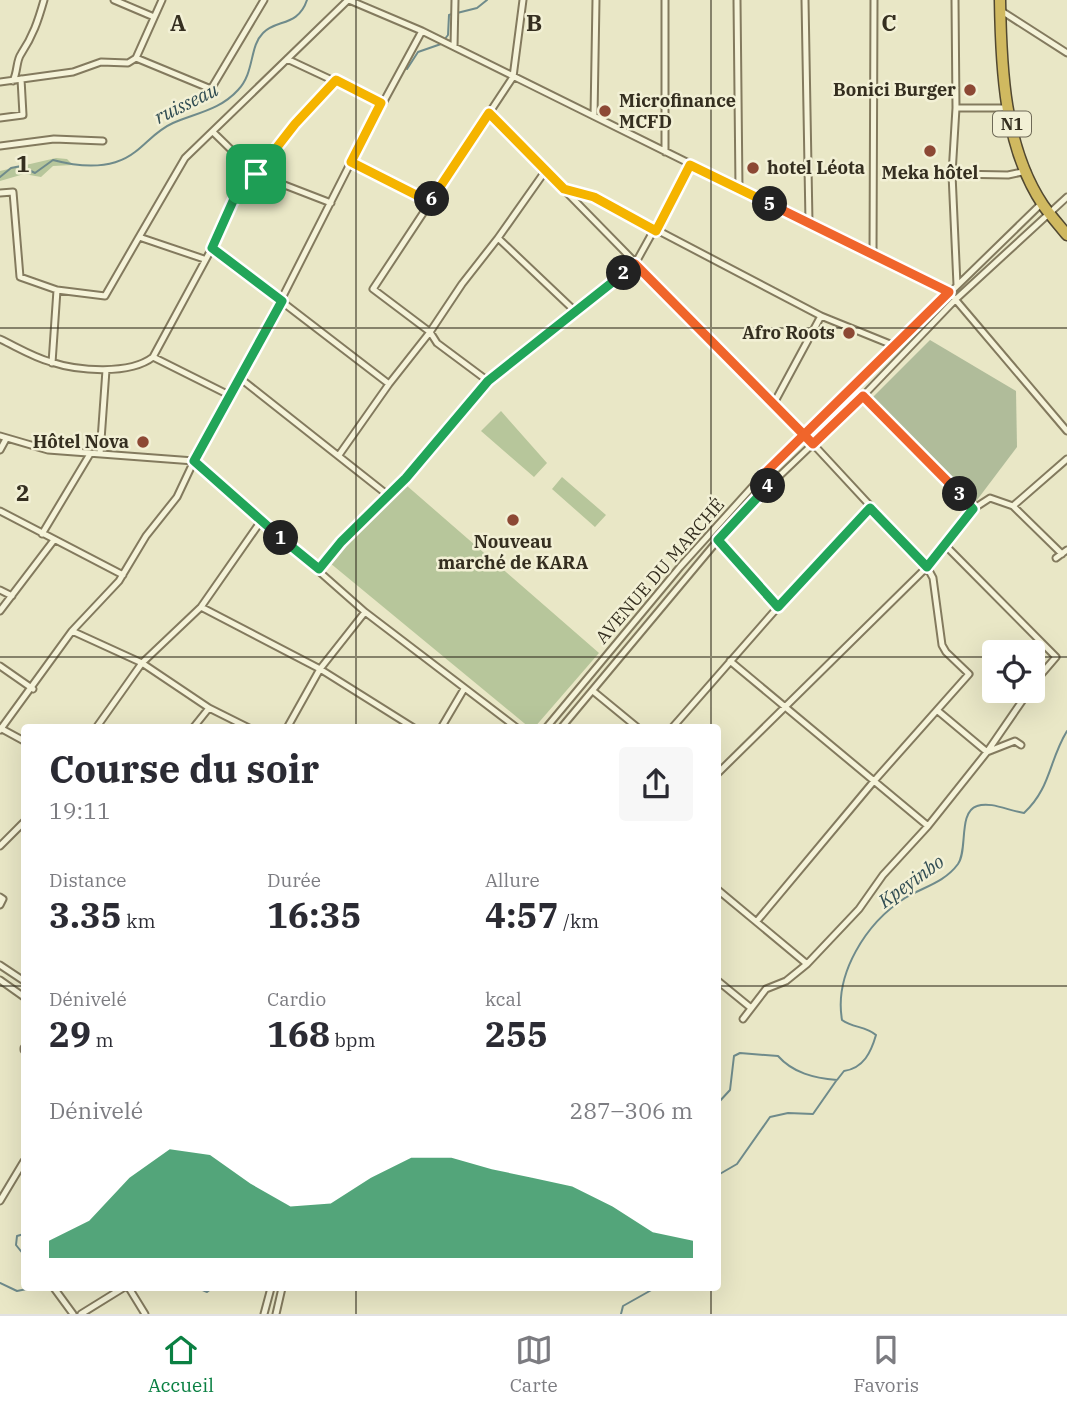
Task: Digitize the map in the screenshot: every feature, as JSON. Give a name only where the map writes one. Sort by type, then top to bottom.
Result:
[{"type":"highway","name":"N1","points":[[1000,5],[1001,56],[1008,108],[1027,171],[1042,204],[1067,235]]},
{"type":"street","points":[[13,80],[20,69],[20,55],[34,35],[44,0]]},
{"type":"street","points":[[114,0],[154,17]]},
{"type":"street","points":[[0,82],[73,72],[101,62],[128,63],[136,58],[162,0]]},
{"type":"street","points":[[136,58],[211,89],[264,0]]},
{"type":"street","points":[[0,193],[13,192],[20,277],[57,290],[105,296],[185,158],[348,0],[422,31],[949,292],[1067,431]]},
{"type":"street","points":[[454,47],[455,0]]},
{"type":"street","points":[[488,381],[445,350],[430,332],[373,289],[513,77],[523,0]]},
{"type":"street","points":[[594,116],[596,0]]},
{"type":"street","points":[[665,0],[665,152]]},
{"type":"street","points":[[737,0],[738,188]]},
{"type":"street","points":[[805,0],[809,222]]},
{"type":"street","points":[[873,254],[874,0]]},
{"type":"street","points":[[955,0],[956,108],[952,174],[957,285]]},
{"type":"street","points":[[1000,5],[1067,53]]},
{"type":"street","points":[[21,740],[0,729],[33,689],[72,631],[92,613],[122,575],[146,536],[177,497],[229,395],[241,379],[282,301],[381,103],[422,31]]},
{"type":"street","points":[[288,59],[381,103]]},
{"type":"street","points":[[0,118],[23,115],[20,79]]},
{"type":"street","points":[[0,339],[52,363],[106,370],[141,366],[153,357],[212,248],[233,201],[295,124],[336,80]]},
{"type":"street","points":[[956,108],[1008,108]]},
{"type":"street","points":[[489,113],[813,444],[927,567],[933,578],[942,645],[969,674],[874,781],[757,922]]},
{"type":"street","points":[[214,132],[256,174],[331,203]]},
{"type":"street","points":[[0,146],[54,139],[103,141]]},
{"type":"street","points":[[351,162],[430,202]]},
{"type":"street","points":[[319,569],[488,381],[577,313],[635,264],[656,231],[690,165]]},
{"type":"street","points":[[339,455],[545,170]]},
{"type":"street","points":[[952,174],[1008,175],[1027,171]]},
{"type":"street","points":[[564,189],[594,197],[821,316],[895,346]]},
{"type":"street","name":"AVENUE DU MARCHÉ","points":[[564,724],[718,540],[771,484],[863,396],[955,300],[1067,197]]},
{"type":"street","name":"AVENUE DU MARCHÉ","points":[[549,724],[680,567],[763,475],[1042,204]]},
{"type":"street","points":[[139,237],[204,260]]},
{"type":"street","points":[[498,238],[577,313]]},
{"type":"street","points":[[212,248],[389,384]]},
{"type":"street","points":[[52,363],[57,290]]},
{"type":"street","points":[[774,405],[821,316]]},
{"type":"street","points":[[153,357],[229,395]]},
{"type":"street","points":[[100,454],[106,370]]},
{"type":"street","points":[[241,379],[388,495]]},
{"type":"street","points":[[863,396],[973,509]]},
{"type":"street","points":[[0,450],[3,438],[48,450],[194,461],[365,612],[511,724]]},
{"type":"street","points":[[42,534],[90,454]]},
{"type":"street","points":[[1013,506],[1067,459]]},
{"type":"street","points":[[763,475],[771,484]]},
{"type":"street","points":[[721,770],[927,567],[973,509],[990,498],[1013,506],[1062,554]]},
{"type":"street","points":[[676,724],[778,607],[870,508]]},
{"type":"street","points":[[0,512],[122,575]]},
{"type":"street","points":[[99,724],[142,663],[201,607],[261,521]]},
{"type":"street","points":[[0,611],[54,540]]},
{"type":"street","points":[[718,540],[778,607]]},
{"type":"street","points":[[944,544],[1039,640]]},
{"type":"street","points":[[680,567],[689,575]]},
{"type":"street","points":[[0,590],[12,596]]},
{"type":"street","points":[[201,607],[320,669],[408,724]]},
{"type":"street","points":[[289,724],[320,669],[365,612]]},
{"type":"street","points":[[72,631],[142,663],[208,708],[241,724]]},
{"type":"street","points":[[1045,646],[1056,657],[1045,670]]},
{"type":"street","points":[[730,661],[928,826]]},
{"type":"street","points":[[0,666],[33,689]]},
{"type":"street","points":[[443,724],[464,690]]},
{"type":"street","points":[[593,691],[633,724]]},
{"type":"street","points":[[743,1019],[766,989],[786,981],[807,964],[859,909],[883,875],[928,826],[987,752],[1021,703]]},
{"type":"street","points":[[196,724],[208,708]]},
{"type":"street","points":[[938,711],[987,752]]},
{"type":"street","points":[[987,752],[1015,741],[1021,745]]},
{"type":"street","points":[[0,846],[21,825]]},
{"type":"street","points":[[721,892],[807,964]]},
{"type":"street","points":[[0,897],[4,899],[0,905]]},
{"type":"street","points":[[0,965],[21,979]]},
{"type":"street","points":[[0,979],[21,996]]},
{"type":"street","points":[[721,984],[751,1009]]},
{"type":"street","points":[[0,1201],[21,1166]]},
{"type":"street","points":[[56,1291],[73,1314]]},
{"type":"street","points":[[81,1314],[118,1291]]},
{"type":"street","points":[[131,1291],[145,1314]]},
{"type":"street","points":[[264,1314],[270,1291]]},
{"type":"street","points":[[276,1314],[281,1291]]},
{"type":"green space","points":[[56,158],[67,159],[73,165],[53,166],[41,177],[24,174],[0,181],[0,171]]},
{"type":"green space","points":[[930,340],[1016,391],[1017,447],[974,504],[870,400]]},
{"type":"green space","points":[[501,411],[547,463],[534,477],[481,431]]},
{"type":"green space","points":[[562,477],[606,515],[595,527],[552,489]]},
{"type":"green space","points":[[406,485],[599,653],[537,724],[525,724],[330,563]]},
{"type":"waterway","name":"ruisseau","points":[[0,177],[11,168],[21,166],[35,173],[53,160],[95,165],[126,158],[167,126],[231,97],[243,83],[263,33],[293,19],[303,9],[307,0]]},
{"type":"waterway","name":"ruisseau","points":[[457,13],[477,8],[487,0]]},
{"type":"waterway","name":"ruisseau","points":[[444,40],[448,35],[449,15],[452,14]]},
{"type":"waterway","name":"ruisseau","points":[[407,69],[418,52],[441,44]]},
{"type":"waterway","name":"Kpeyinbo","points":[[721,1100],[730,1090],[734,1056],[740,1053],[778,1056],[790,1067],[804,1074],[837,1080],[844,1071],[862,1063],[876,1035],[842,1020],[841,1003],[843,985],[856,951],[866,935],[891,909],[905,898],[940,880],[958,864],[963,850],[965,823],[971,810],[977,806],[988,805],[1024,813],[1040,794],[1067,731]]},
{"type":"waterway","points":[[721,1173],[737,1164],[770,1117],[788,1113],[813,1114],[836,1081]]},
{"type":"waterway","points":[[21,1235],[17,1236],[16,1245],[21,1251]]},
{"type":"waterway","points":[[0,1283],[21,1290]]},
{"type":"waterway","points":[[205,1291],[208,1291]]},
{"type":"waterway","points":[[621,1314],[623,1306],[650,1291]]},
{"type":"place","name":"Bonici Burger","points":[[970,90]]},
{"type":"place","name":"Microfinance MCFD","points":[[605,111]]},
{"type":"place","name":"Meka hôtel","points":[[930,151]]},
{"type":"place","name":"hotel Léota","points":[[753,168]]},
{"type":"place","name":"Afro Roots","points":[[849,333]]},
{"type":"place","name":"Hôtel Nova","points":[[143,442]]},
{"type":"place","name":"Nouveau marché de KARA","points":[[513,520]]},
{"type":"route","points":[[256,174],[233,201],[212,248],[282,301],[194,461],[319,569],[341,542],[406,478],[488,381],[577,313],[635,264],[774,405],[805,436],[813,444],[863,396],[973,509],[927,567],[870,508],[778,607],[718,540],[771,484],[763,475],[805,436],[949,292],[690,165],[656,231],[594,197],[564,189],[489,113],[430,202],[351,162],[381,103],[336,80],[295,124],[256,174]]}]
